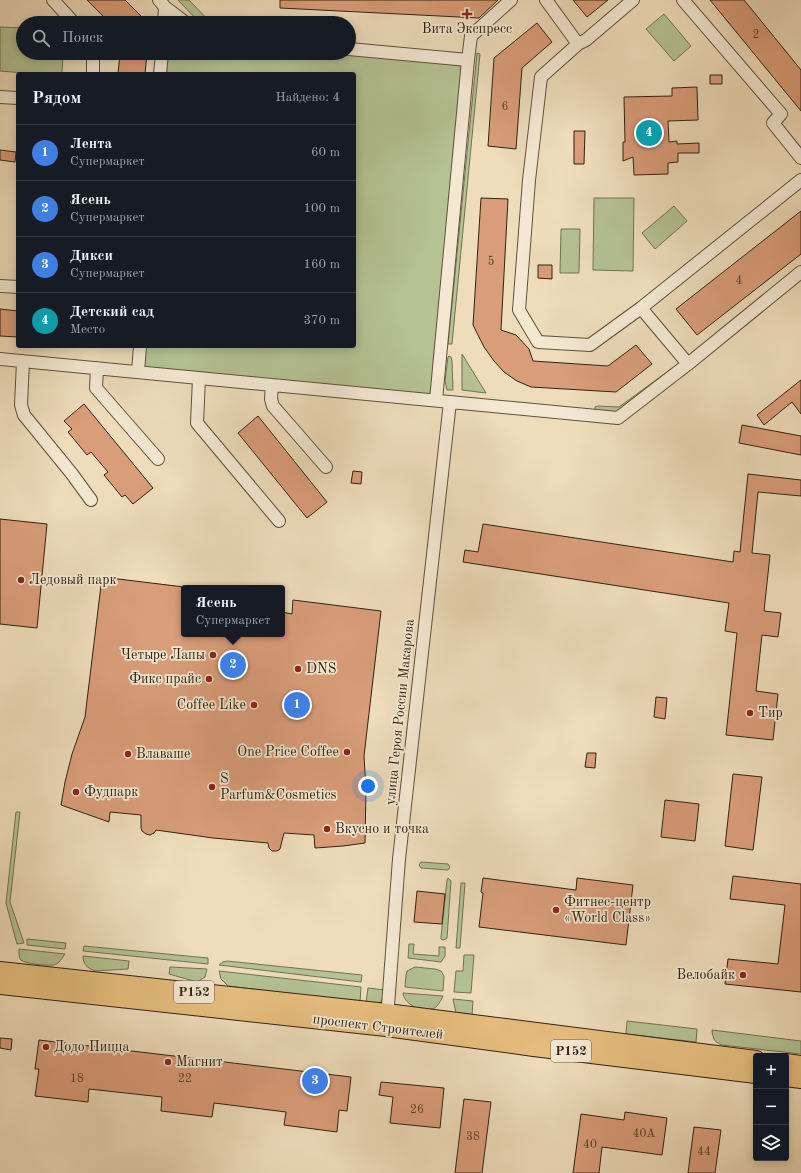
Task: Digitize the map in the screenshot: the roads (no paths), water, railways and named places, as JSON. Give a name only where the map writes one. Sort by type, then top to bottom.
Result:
[{"type":"main road","name":"проспект Строителей","points":[[0,971],[386,1020],[534,1047],[753,1074]]},
{"type":"main road","name":"проспект Строителей","points":[[0,985],[386,1020],[753,1060]]},
{"type":"main road","points":[[789,1063],[801,1065]]},
{"type":"main road","points":[[789,1077],[801,1079]]},
{"type":"street","points":[[53,0],[68,16]]},
{"type":"street","points":[[436,400],[471,36],[511,0]]},
{"type":"street","points":[[546,0],[578,44]]},
{"type":"street","points":[[633,0],[586,40],[578,44],[541,77],[529,180],[519,310],[538,342],[590,345],[641,308],[801,180]]},
{"type":"street","points":[[683,0],[781,114],[773,124],[801,158]]},
{"type":"street","points":[[162,3],[163,16]]},
{"type":"street","points":[[162,3],[178,16]]},
{"type":"street","points":[[356,50],[468,60]]},
{"type":"street","points":[[93,60],[93,72]]},
{"type":"street","points":[[160,72],[161,60]]},
{"type":"street","points":[[0,97],[16,98]]},
{"type":"street","points":[[0,359],[618,418],[688,364],[801,272]]},
{"type":"street","points":[[0,286],[16,288]]},
{"type":"street","points":[[641,308],[688,364]]},
{"type":"street","points":[[138,372],[140,348]]},
{"type":"street","points":[[23,361],[21,405],[24,415],[91,500]]},
{"type":"street","points":[[97,368],[96,388],[158,459]]},
{"type":"street","points":[[199,378],[197,423],[279,521]]},
{"type":"street","points":[[272,385],[271,399],[273,406],[326,467]]},
{"type":"street","name":"улица Героя России Макарова","points":[[386,1020],[399,859],[450,402]]},
{"type":"place","name":"Вита Экспресс","points":[[467,14]]},
{"type":"place","name":"Детский сад","points":[[649,133]]},
{"type":"place","name":"Ледовый парк","points":[[21,580]]},
{"type":"place","name":"Четыре Лапы","points":[[213,655]]},
{"type":"place","name":"Ясень","points":[[233,665]]},
{"type":"place","name":"DNS","points":[[298,669]]},
{"type":"place","name":"Фикс прайс","points":[[209,679]]},
{"type":"place","name":"Coffee Like","points":[[254,705]]},
{"type":"place","name":"Лента","points":[[297,705]]},
{"type":"place","name":"Тир","points":[[750,713]]},
{"type":"place","name":"One Price Coffee","points":[[347,752]]},
{"type":"place","name":"Влаваше","points":[[128,754]]},
{"type":"place","name":"S Parfum&Cosmetics","points":[[212,787]]},
{"type":"place","name":"Фудпарк","points":[[76,792]]},
{"type":"place","name":"Вкусно и точка","points":[[327,829]]},
{"type":"place","name":"Фитнес-центр «World Class»","points":[[556,910]]},
{"type":"place","name":"Велобайк","points":[[743,975]]},
{"type":"place","name":"Додо Пицца","points":[[46,1047]]},
{"type":"place","name":"Магнит","points":[[168,1062]]},
{"type":"place","name":"Дикси","points":[[315,1081]]}]
